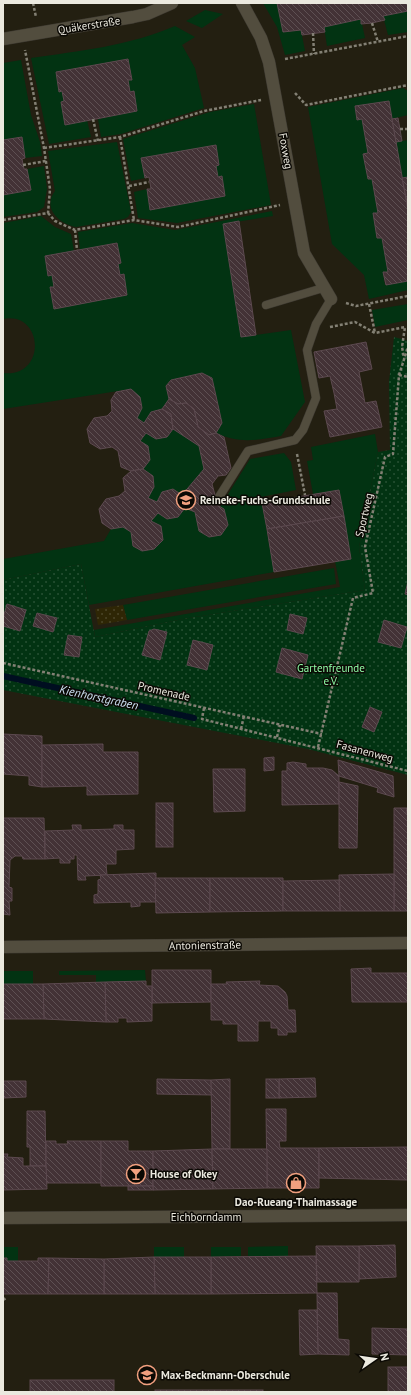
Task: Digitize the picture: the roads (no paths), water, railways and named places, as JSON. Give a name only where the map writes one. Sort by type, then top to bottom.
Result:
[{"type":"main road","name":"Quäkerstraße","points":[[3,39],[133,18],[147,14],[172,3]]},
{"type":"main road","name":"Foxweg","points":[[242,3],[261,38],[277,96],[294,203],[304,253],[323,288],[331,299]]},
{"type":"main road","name":"Antonienstraße","points":[[3,947],[408,943]]},
{"type":"main road","name":"Eichborndamm","points":[[3,1218],[408,1215]]},
{"type":"lane","points":[[266,305],[323,288]]},
{"type":"lane","points":[[219,497],[248,451],[295,440],[303,430],[316,398],[308,350],[314,330],[331,299]]},
{"type":"waterway","name":"Kienhorstgraben","points":[[3,676],[194,718]]},
{"type":"place","name":"Reineke-Fuchs-Grundschule","points":[[186,500]]},
{"type":"place","name":"House of Okey","points":[[136,1174]]},
{"type":"place","name":"Dao-Rueang-Thaimassage","points":[[296,1183]]},
{"type":"place","name":"Max-Beckmann-Oberschule","points":[[147,1375]]},
{"type":"park label","name":"Gartenfreunde e.V.","points":[[331,674]]}]
